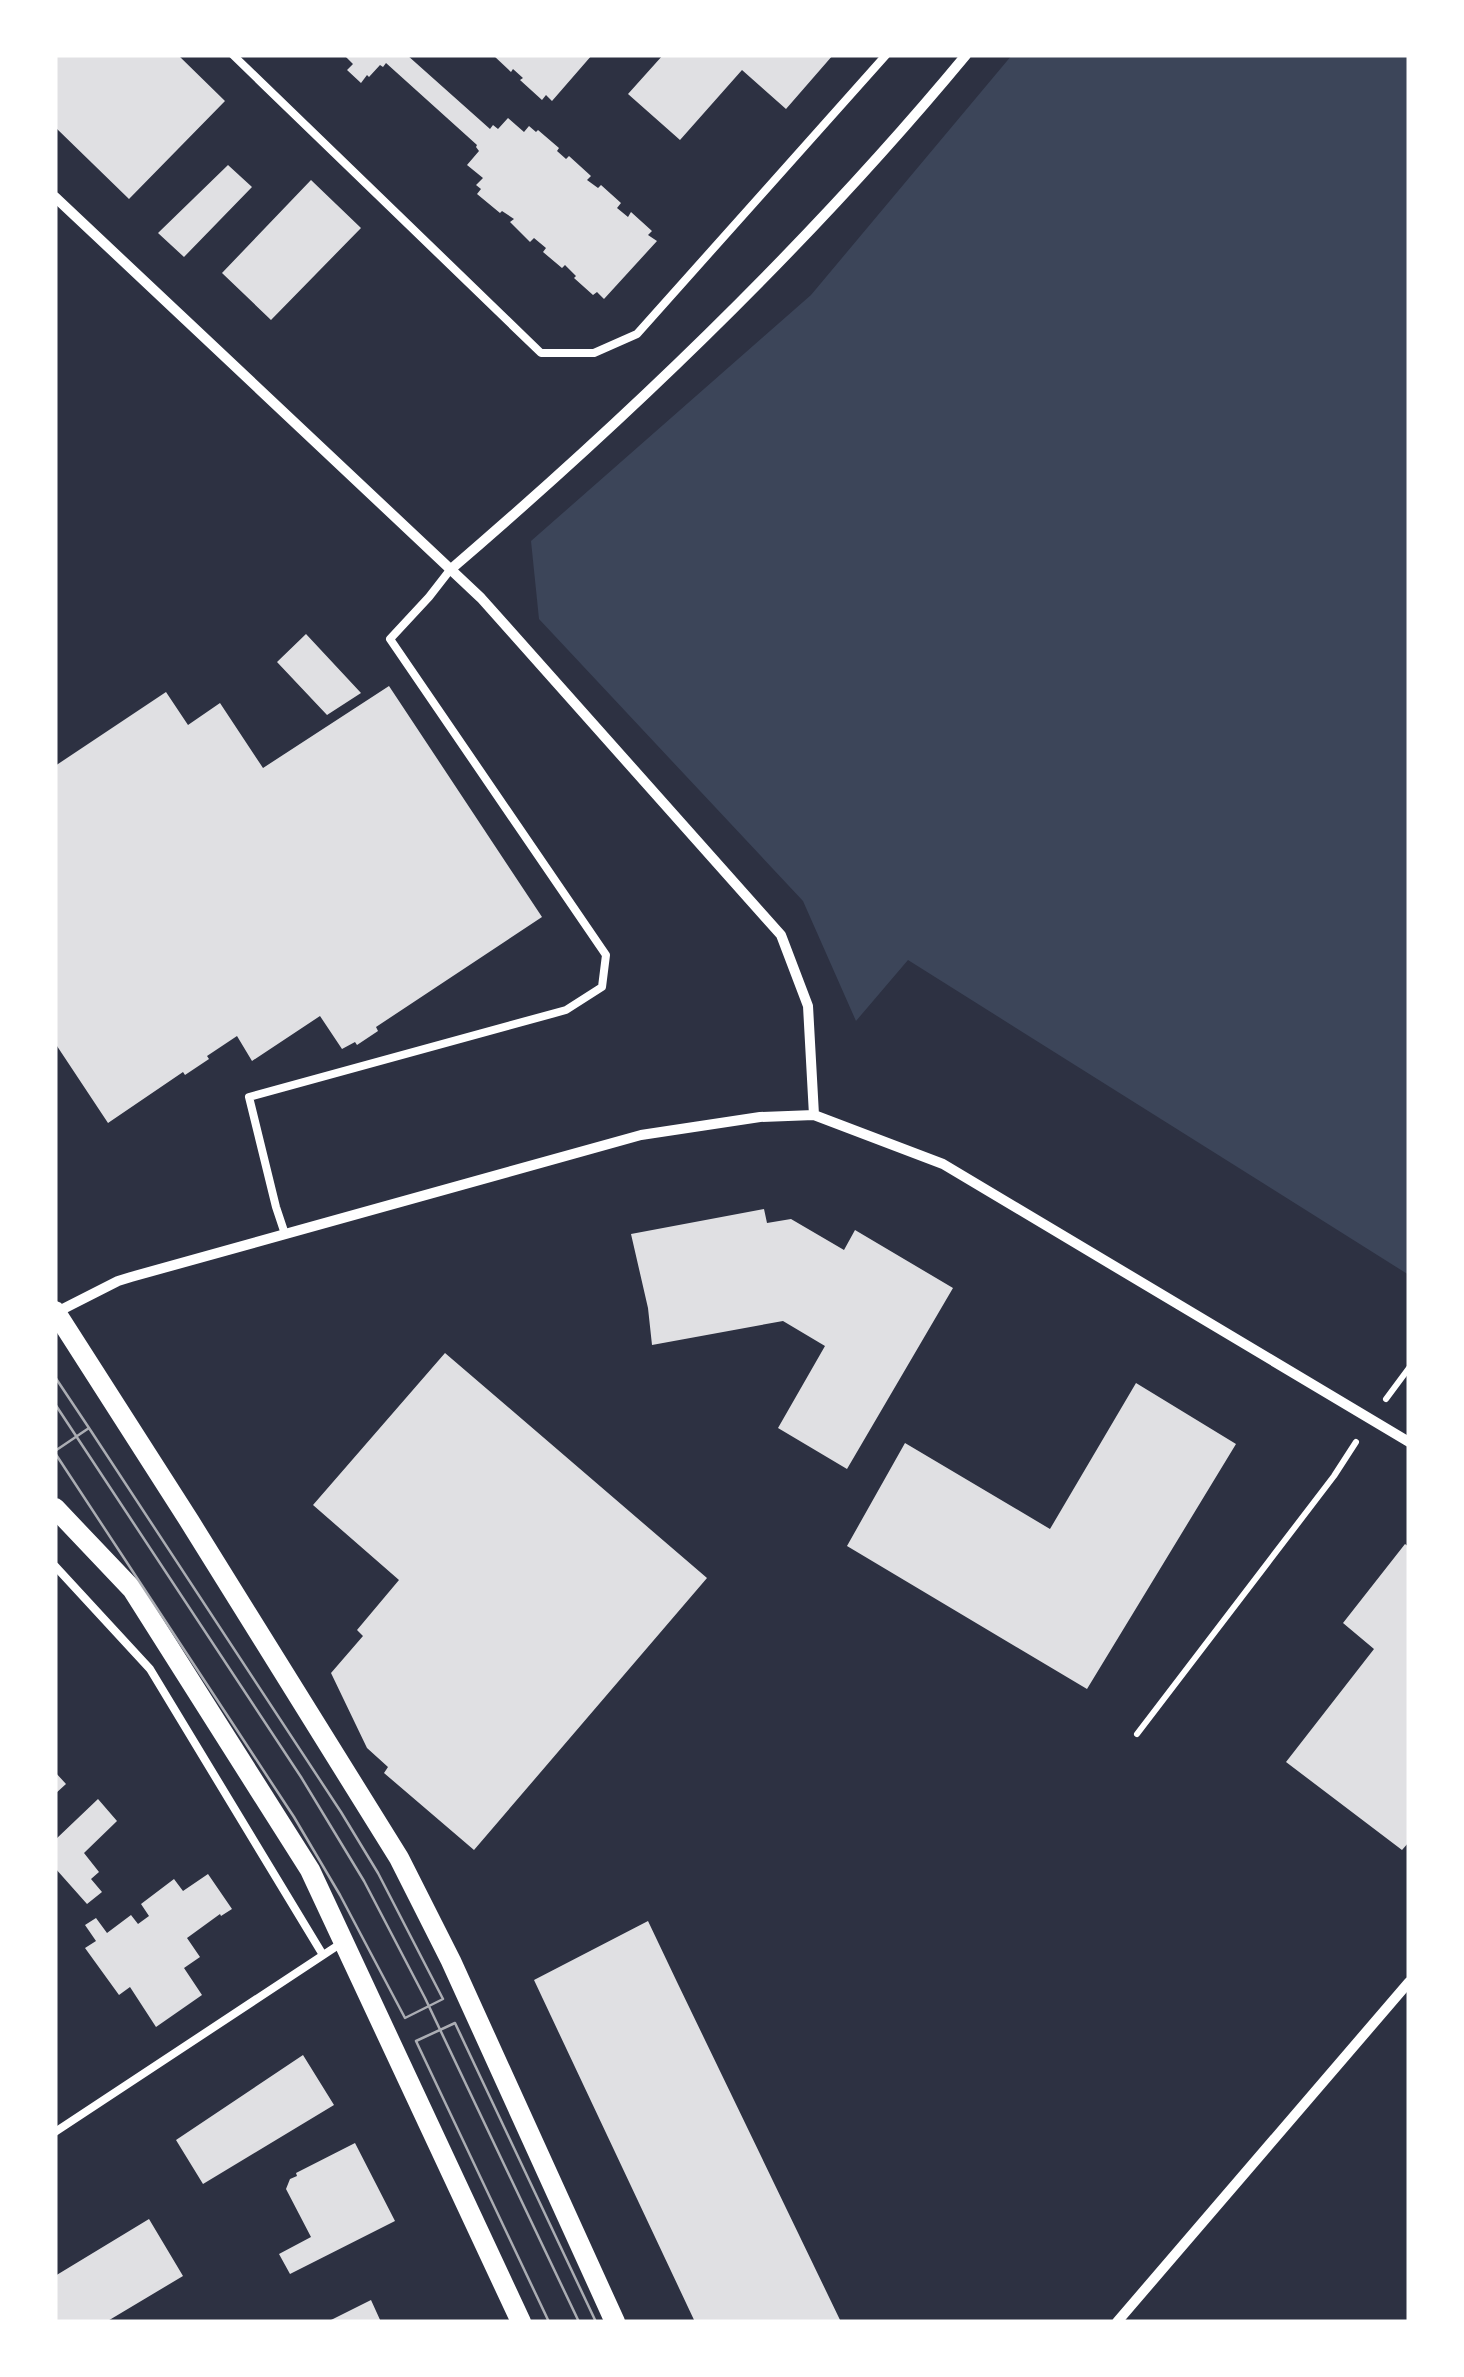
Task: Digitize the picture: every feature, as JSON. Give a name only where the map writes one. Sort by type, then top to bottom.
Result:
[{"type":"main road","points":[[55,1312],[399,1858],[457,1974],[616,2322]]},
{"type":"main road","points":[[55,1508],[132,1588],[310,1870],[521,2322]]},
{"type":"street","points":[[450,570],[612,426],[805,236],[907,126],[966,55]]},
{"type":"street","points":[[55,197],[481,598],[781,935],[808,1006],[814,1116]]},
{"type":"street","points":[[55,1312],[118,1281],[640,1135],[760,1117],[814,1116],[943,1164],[1409,1442]]},
{"type":"street","points":[[1117,2322],[1409,1982]]},
{"type":"lane","points":[[233,55],[541,353],[594,352],[637,334],[886,55]]},
{"type":"lane","points":[[285,1234],[249,1096],[566,1010],[602,987],[606,955],[390,639],[450,570]]},
{"type":"lane","points":[[55,1566],[150,1669],[323,1956]]},
{"type":"lane","points":[[55,2132],[344,1942]]},
{"type":"path","points":[[1137,1734],[1334,1476],[1409,1368]]},
{"type":"shaded area","points":[[1012,55],[1409,55],[1409,1275],[908,960],[856,1021],[803,901],[539,619],[531,541],[811,295]]},
{"type":"building","points":[[55,55],[178,55],[225,101],[129,199],[55,127]]},
{"type":"building","points":[[344,55],[407,55],[490,129],[493,125],[498,129],[508,118],[524,132],[529,126],[538,130],[566,159],[569,156],[591,176],[587,180],[598,188],[601,185],[621,203],[617,208],[628,217],[631,212],[652,231],[648,235],[657,241],[604,299],[597,292],[593,295],[565,265],[562,268],[543,252],[546,248],[534,238],[530,242],[510,222],[514,219],[477,194],[481,189],[476,185],[483,178],[467,165],[479,151],[477,145],[386,63],[361,83],[347,70],[353,64]]},
{"type":"building","points":[[493,55],[592,55],[552,101],[546,95],[542,100],[520,80],[523,78]]},
{"type":"building","points":[[663,55],[833,55],[786,109],[742,70],[680,140],[628,94]]},
{"type":"building","points":[[228,165],[252,187],[184,257],[158,233]]},
{"type":"building","points":[[311,180],[361,228],[271,320],[222,273]]},
{"type":"building","points":[[306,634],[361,693],[327,715],[277,662]]},
{"type":"building","points":[[389,686],[542,917],[376,1027],[378,1031],[357,1045],[355,1042],[342,1049],[320,1016],[252,1061],[237,1036],[207,1056],[209,1059],[108,1123],[55,1043],[55,766],[166,692],[188,725],[220,703],[263,768]]},
{"type":"building","points":[[764,1209],[767,1223],[791,1219],[844,1250],[855,1230],[953,1288],[847,1469],[778,1428],[825,1346],[783,1321],[652,1345],[631,1234]]},
{"type":"building","points":[[445,1353],[707,1578],[474,1850],[384,1773],[388,1767],[367,1748],[331,1673],[363,1636],[357,1630],[399,1580],[313,1505]]},
{"type":"building","points":[[1136,1383],[1236,1444],[1087,1689],[847,1546],[905,1443],[1050,1529]]},
{"type":"building","points":[[1405,1544],[1409,1547],[1409,1842],[1402,1850],[1286,1762],[1374,1649],[1343,1623]]},
{"type":"building","points":[[55,1772],[66,1784],[55,1794]]},
{"type":"building","points":[[98,1799],[117,1821],[84,1853],[99,1872],[91,1879],[102,1892],[87,1904],[55,1868],[55,1840]]},
{"type":"building","points":[[208,1874],[232,1909],[187,1938],[200,1957],[184,1968],[202,1995],[156,2027],[130,1987],[119,1995],[85,1948],[96,1941],[85,1925],[96,1918],[107,1933],[131,1915],[138,1924],[149,1916],[141,1904],[174,1879],[183,1891]]},
{"type":"building","points":[[648,1921],[841,2322],[695,2322],[534,1980]]},
{"type":"building","points":[[303,2055],[334,2105],[203,2184],[176,2140]]},
{"type":"building","points":[[355,2143],[395,2221],[290,2274],[279,2254],[311,2237],[286,2189],[290,2179]]},
{"type":"building","points":[[149,2219],[183,2276],[106,2322],[55,2322],[55,2276]]},
{"type":"building","points":[[371,2300],[381,2322],[327,2322]]},
{"type":"tram line","points":[[55,1377],[89,1428],[80,1434]]},
{"type":"tram line","points":[[55,1404],[301,1777],[364,1881],[425,1998],[579,2322]]},
{"type":"tram line","points":[[55,1451],[89,1428],[341,1812],[378,1873],[443,1999],[405,2018],[294,1817],[55,1453]]},
{"type":"tram line","points":[[549,2322],[416,2041],[455,2023],[596,2322]]}]
